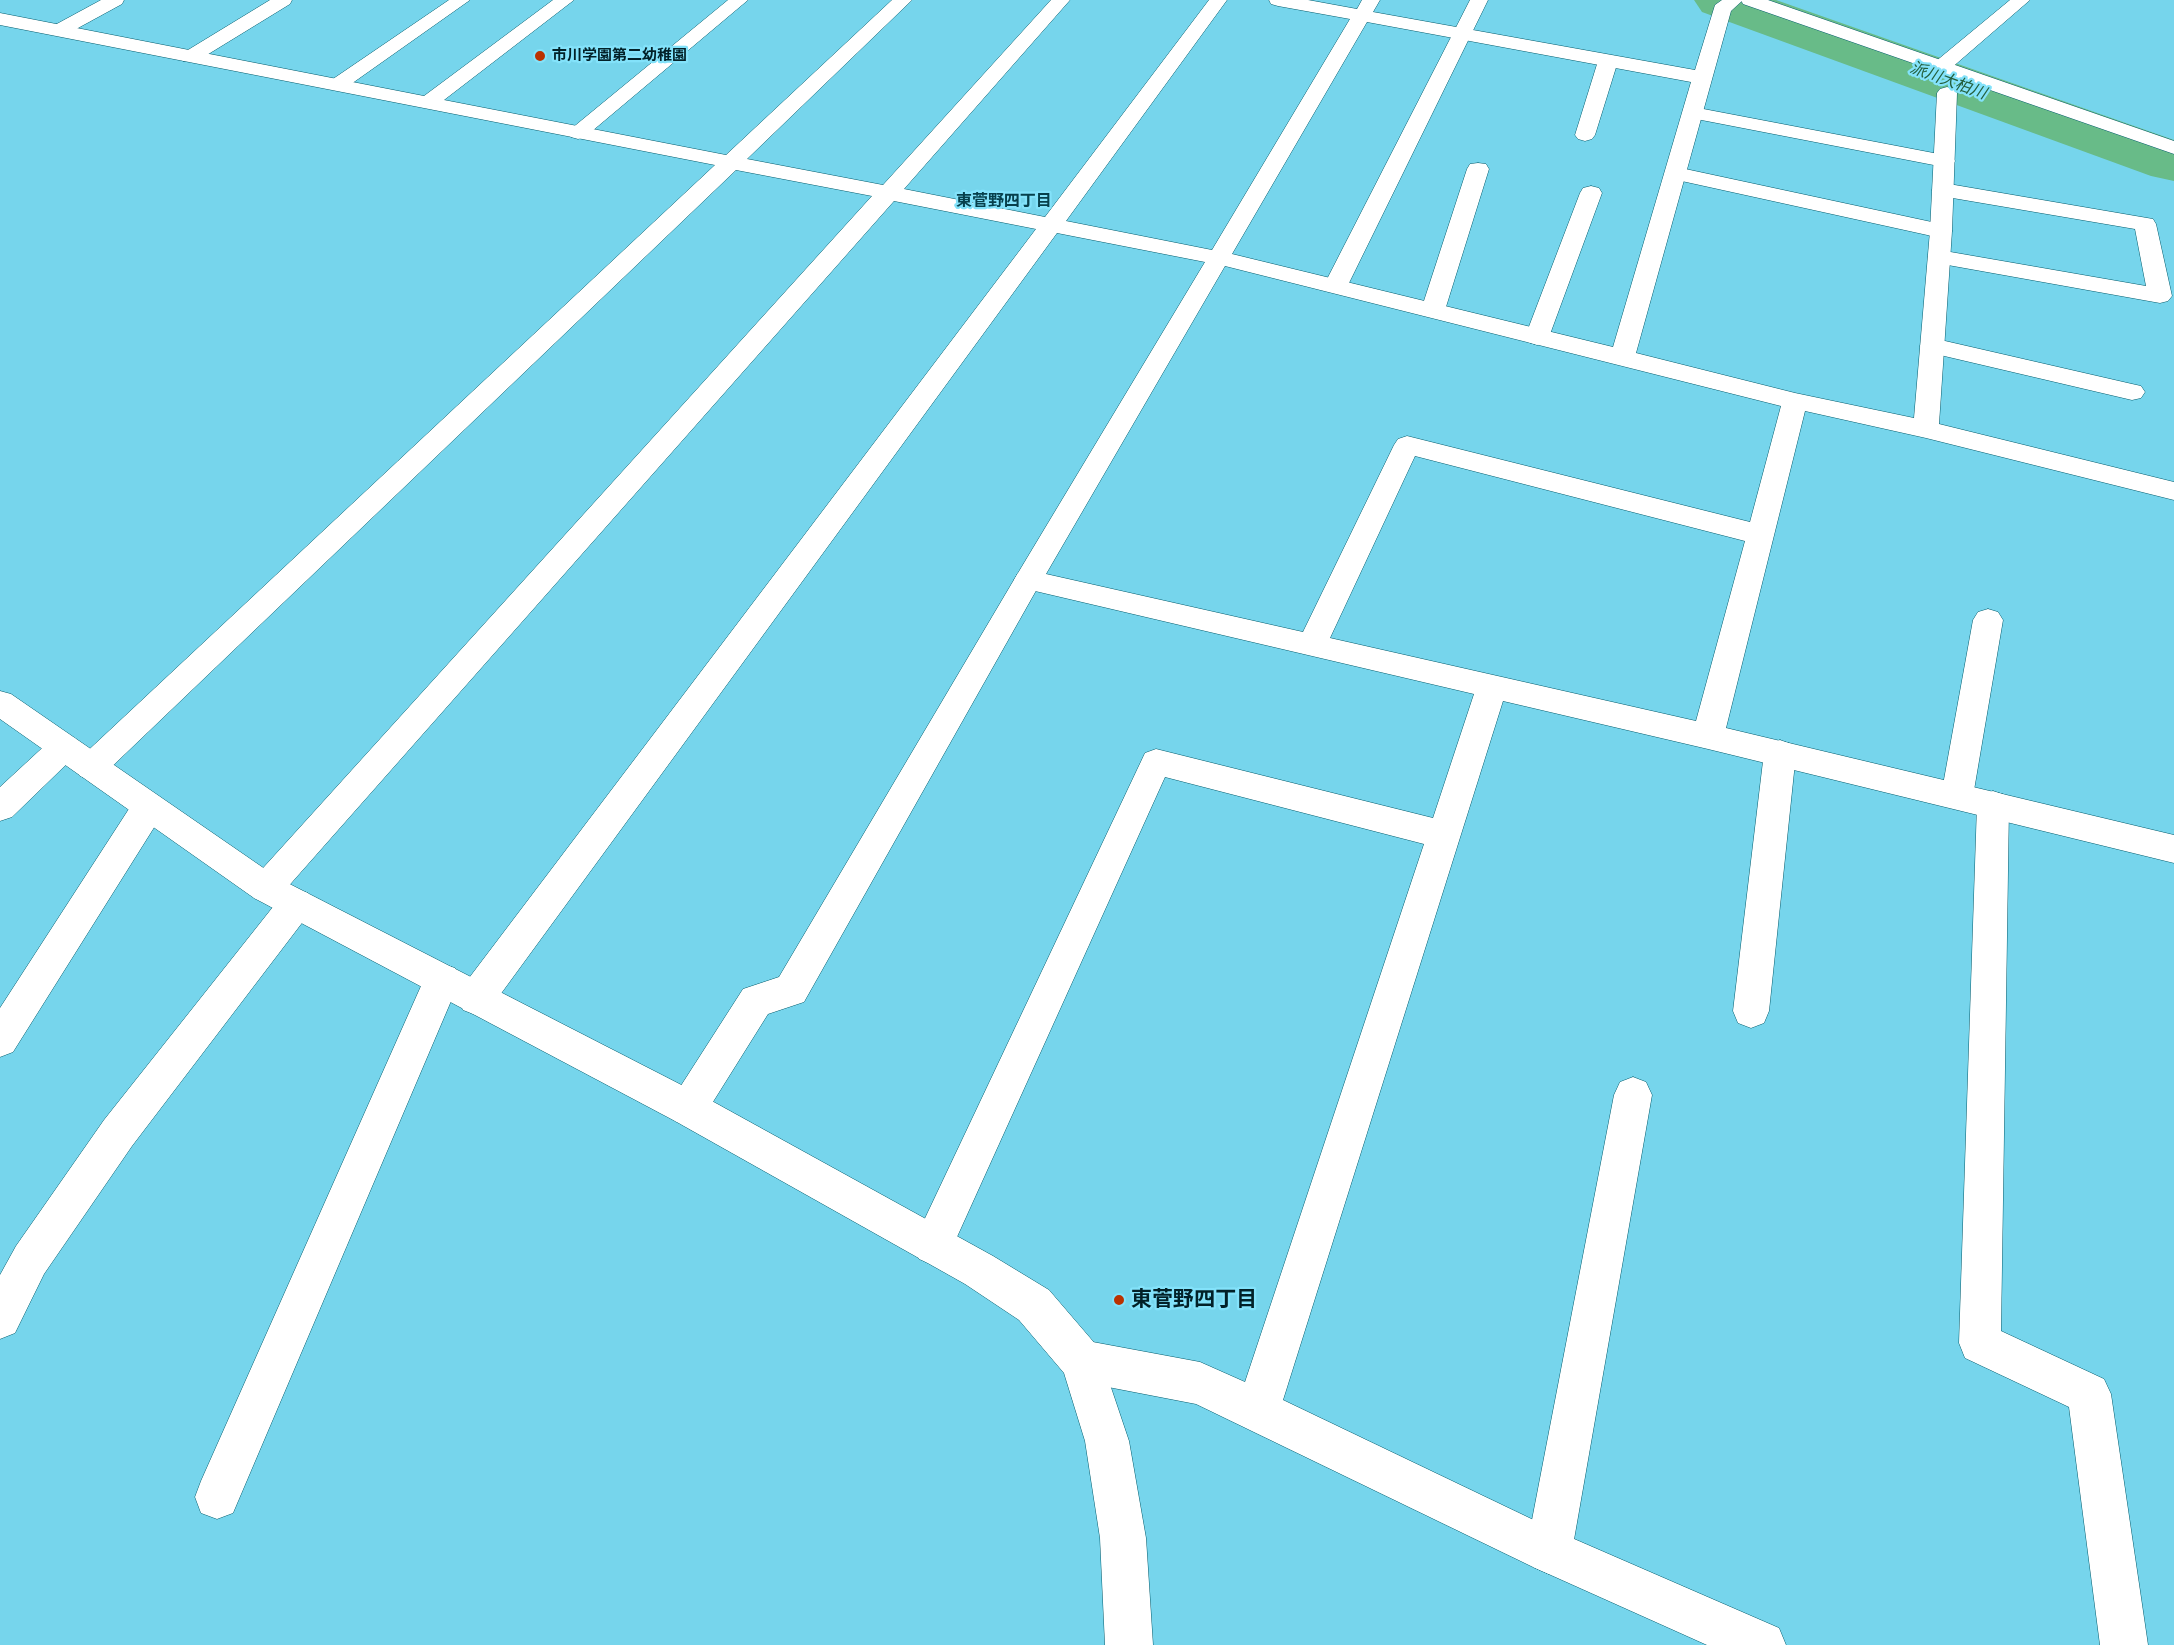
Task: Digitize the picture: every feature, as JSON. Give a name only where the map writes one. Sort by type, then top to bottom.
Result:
[{"type":"street","points":[[60,30],[115,0]]},
{"type":"street","points":[[190,57],[283,0]]},
{"type":"street","points":[[338,85],[461,0]]},
{"type":"street","points":[[427,103],[565,0]]},
{"type":"street","points":[[578,133],[740,0]]},
{"type":"street","points":[[0,807],[77,757],[730,164],[903,0]]},
{"type":"street","points":[[0,1318],[30,1260],[281,896],[889,194],[1061,0]]},
{"type":"street","points":[[217,1497],[459,989],[1051,225],[1218,0]]},
{"type":"street","points":[[1278,0],[1366,8],[1463,34],[1704,78]]},
{"type":"street","points":[[1336,285],[1479,0]]},
{"type":"street","points":[[1750,0],[2174,148]]},
{"type":"street","points":[[1942,66],[2021,0]]},
{"type":"street","points":[[1622,359],[1704,78],[1720,4]]},
{"type":"street","points":[[688,1108],[756,1001],[791,990],[1028,580],[1366,8]]},
{"type":"street","points":[[0,20],[1220,258],[1336,285],[1622,359],[1796,401],[1926,429],[2174,491]]},
{"type":"street","points":[[1584,135],[1608,61]]},
{"type":"street","points":[[1926,429],[1941,231],[1947,93]]},
{"type":"street","points":[[1693,113],[1944,161]]},
{"type":"street","points":[[1433,310],[1478,169]]},
{"type":"street","points":[[1676,173],[1941,231]]},
{"type":"street","points":[[1939,256],[2160,296],[2145,224],[1943,190]]},
{"type":"street","points":[[1537,337],[1591,193]]},
{"type":"street","points":[[1932,346],[2132,392]]},
{"type":"street","points":[[1708,736],[1796,401]]},
{"type":"street","points":[[1311,646],[1407,445],[1760,535]]},
{"type":"street","points":[[1028,580],[1708,736],[2174,849]]},
{"type":"street","points":[[1988,620],[1975,801],[1980,1342],[2089,1394],[2124,1645]]},
{"type":"street","points":[[1257,1412],[1492,687]]},
{"type":"street","points":[[0,703],[148,808],[281,896],[688,1108],[979,1270],[1034,1305],[1082,1361],[1107,1441],[1123,1538],[1129,1645]]},
{"type":"street","points":[[1751,1011],[1780,753]]},
{"type":"street","points":[[933,1245],[1156,762],[1445,835]]},
{"type":"street","points":[[0,1040],[148,808]]},
{"type":"street","points":[[1549,1551],[1633,1095]]},
{"type":"street","points":[[1082,1361],[1200,1383],[1549,1551],[1762,1645]]},
{"type":"waterway","name":"派川大柏川","points":[[1722,0],[2174,162]]},
{"type":"place","name":"市川学園第二幼稚園","points":[[540,56]]},
{"type":"place","name":"東菅野四丁目","points":[[1119,1300]]},
{"type":"district","name":"東菅野四丁目","points":[[1004,202]]}]
